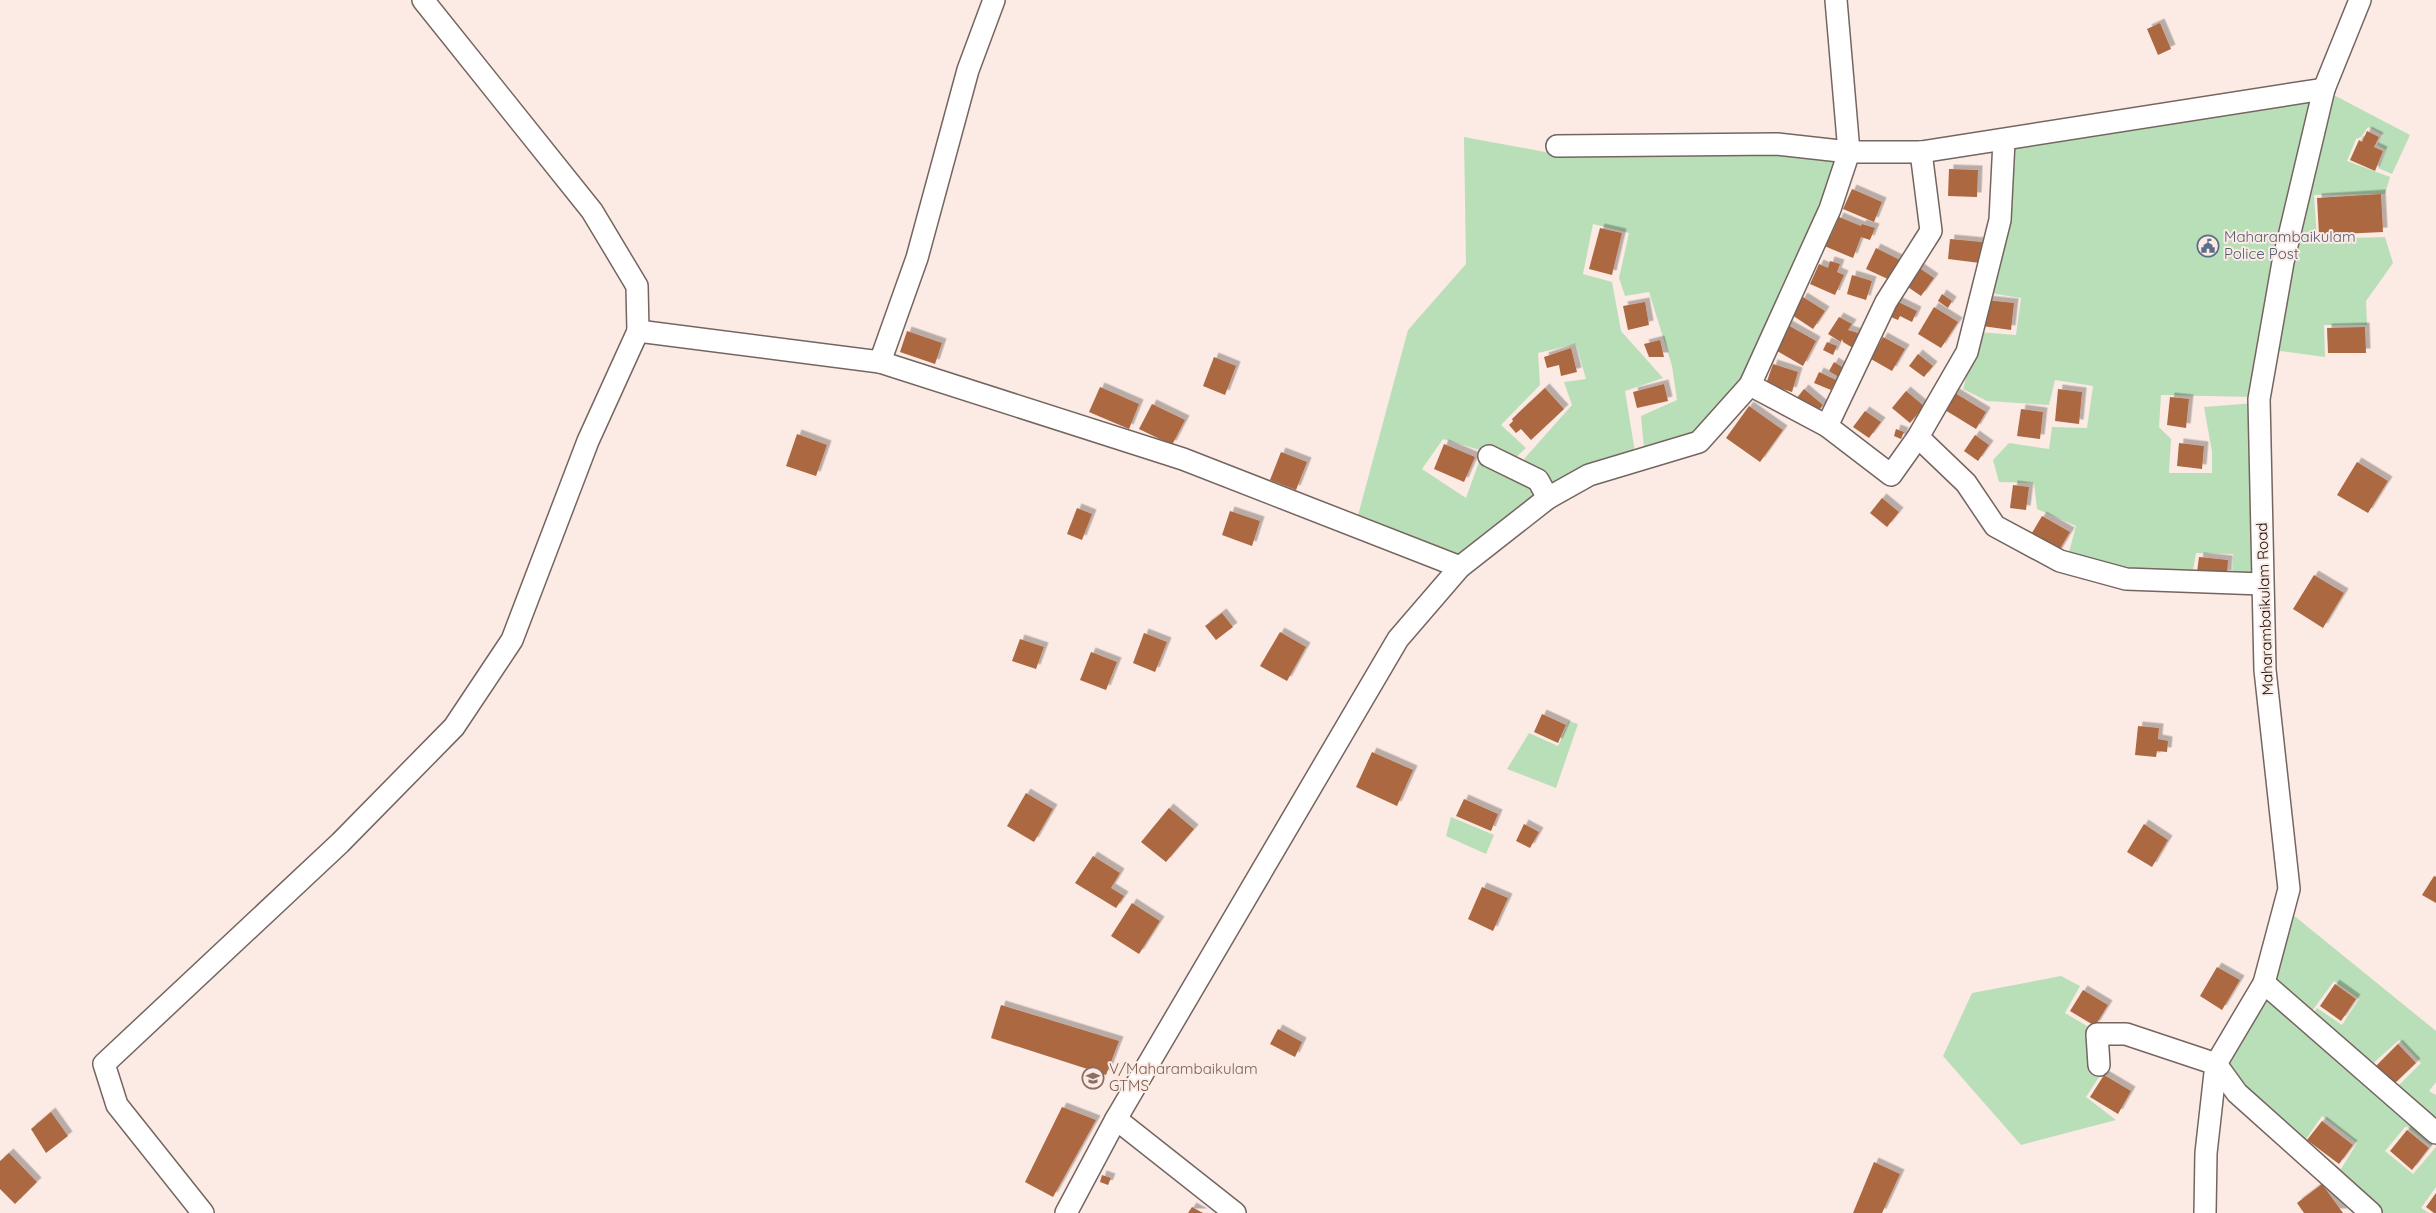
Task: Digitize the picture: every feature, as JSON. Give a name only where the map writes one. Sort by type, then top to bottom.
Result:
[{"type":"street","points":[[203,1213],[117,1105],[104,1064],[340,843],[454,727],[512,640],[588,441],[638,331],[637,286],[592,211],[423,0]]},
{"type":"street","points":[[880,362],[917,258],[968,70],[994,0]]},
{"type":"street","points":[[1066,1213],[1116,1119],[1398,639],[1460,567],[1548,498],[1590,475],[1699,442],[1750,385],[1830,209],[1849,152],[1836,0]]},
{"type":"street","name":"Maharambaikulam Road","points":[[2205,1213],[2206,1153],[2216,1064],[2264,983],[2289,890],[2265,670],[2259,399],[2283,262],[2324,89],[2360,0]]},
{"type":"street","points":[[1557,146],[1777,144],[1849,152],[1920,152],[2004,141],[2324,89]]},
{"type":"street","points":[[1750,385],[1827,426],[1890,475],[1918,437],[1967,352],[2000,220],[2004,141]]},
{"type":"street","points":[[1827,426],[1886,302],[1931,231],[1920,152]]},
{"type":"street","points":[[638,331],[880,362],[1183,459],[1460,567]]},
{"type":"street","points":[[1918,437],[1966,483],[1995,526],[2060,561],[2126,579],[2262,584]]},
{"type":"street","points":[[1489,456],[1538,480],[1548,498]]},
{"type":"street","points":[[2264,983],[2436,1133]]},
{"type":"street","points":[[2098,1065],[2098,1034],[2126,1034],[2216,1064],[2237,1093],[2371,1213]]},
{"type":"street","points":[[1116,1119],[1235,1213]]},
{"type":"green space","points":[[2328,92],[2410,135],[2392,174],[2378,168],[2386,150],[2377,145],[2383,135],[2368,127],[2361,137],[2356,139],[2347,161],[2390,177],[2385,194],[2314,195],[2317,239],[2385,237],[2393,263],[2366,301],[2367,325],[2324,325],[2325,357],[2272,350]]},
{"type":"green space","points":[[2318,95],[2255,397],[2161,395],[2159,427],[2171,439],[2169,473],[2212,473],[2212,452],[2204,407],[2255,403],[2259,581],[2232,580],[2233,554],[2196,553],[2192,576],[2128,573],[2068,556],[2076,526],[2037,509],[2034,483],[1999,482],[1993,460],[2009,443],[2049,449],[2052,427],[2087,428],[2093,386],[2055,380],[2049,405],[1987,401],[1963,389],[1978,332],[2016,335],[2021,298],[1989,293],[2008,145]]},
{"type":"green space","points":[[1464,137],[1556,154],[1782,152],[1839,160],[1746,381],[1697,434],[1644,448],[1641,416],[1677,400],[1672,366],[1649,292],[1625,296],[1619,278],[1629,233],[1593,224],[1583,274],[1612,282],[1621,331],[1663,378],[1625,391],[1635,452],[1552,492],[1542,477],[1524,459],[1572,405],[1564,382],[1586,379],[1576,344],[1538,353],[1540,385],[1501,425],[1526,448],[1513,460],[1443,439],[1422,469],[1466,498],[1480,459],[1517,473],[1541,498],[1461,560],[1357,519],[1408,330],[1466,264]]},
{"type":"green space","points":[[1569,721],[1578,724],[1556,788],[1507,769],[1529,733],[1558,746]]},
{"type":"green space","points":[[1451,817],[1494,835],[1486,854],[1446,836]]},
{"type":"green space","points":[[2287,910],[2436,1031],[2436,1082],[2429,1091],[2436,1095],[2436,1129],[2394,1090],[2421,1063],[2399,1040],[2368,1068],[2309,1020],[2317,1008],[2342,1025],[2359,999],[2334,981],[2307,1018],[2270,973]]},
{"type":"green space","points":[[2061,976],[2080,986],[2065,1013],[2092,1029],[2101,1074],[2086,1097],[2116,1120],[2021,1145],[1943,1056],[1972,993]]},
{"type":"green space","points":[[2264,988],[2436,1141],[2431,1146],[2406,1126],[2385,1151],[2413,1174],[2436,1147],[2436,1187],[2421,1208],[2429,1213],[2375,1213],[2306,1143],[2341,1169],[2357,1143],[2322,1116],[2300,1148],[2218,1063]]},
{"type":"building","points":[[2160,23],[2171,49],[2158,55],[2147,29]]},
{"type":"building","points":[[2367,131],[2379,137],[2374,147],[2383,151],[2375,171],[2350,160],[2359,140],[2362,142]]},
{"type":"building","points":[[1949,169],[1978,170],[1977,197],[1948,196]]},
{"type":"building","points":[[1852,189],[1882,202],[1874,222],[1843,209]]},
{"type":"building","points":[[2381,194],[2383,232],[2319,235],[2317,198]]},
{"type":"building","points":[[1839,217],[1861,226],[1862,224],[1875,228],[1870,240],[1861,237],[1853,258],[1822,245],[1826,234],[1831,236]]},
{"type":"building","points":[[1600,228],[1622,233],[1612,275],[1589,269]]},
{"type":"building","points":[[1950,239],[1982,242],[1980,263],[1948,259]]},
{"type":"building","points":[[1876,248],[1900,260],[1890,280],[1866,269]]},
{"type":"building","points":[[1830,261],[1840,264],[1837,272],[1844,275],[1835,295],[1810,284],[1819,264],[1828,268]]},
{"type":"building","points":[[1915,265],[1934,278],[1921,296],[1902,283]]},
{"type":"building","points":[[1852,275],[1872,281],[1866,300],[1847,294]]},
{"type":"building","points":[[1942,294],[1952,301],[1948,308],[1938,301]]},
{"type":"building","points":[[1803,297],[1825,311],[1813,329],[1792,315]]},
{"type":"building","points":[[1892,299],[1917,311],[1912,322],[1900,316],[1898,320],[1884,314]]},
{"type":"building","points":[[1985,300],[2014,303],[2011,330],[1982,326]]},
{"type":"building","points":[[1645,302],[1649,325],[1628,330],[1623,306]]},
{"type":"building","points":[[1934,307],[1958,322],[1941,348],[1918,334]]},
{"type":"building","points":[[1839,317],[1852,324],[1848,330],[1861,334],[1853,348],[1843,342],[1842,339],[1841,342],[1828,334]]},
{"type":"building","points":[[1786,324],[1816,341],[1803,366],[1772,348]]},
{"type":"building","points":[[2365,327],[2366,353],[2328,353],[2327,328]]},
{"type":"building","points":[[907,331],[942,343],[935,364],[900,352]]},
{"type":"building","points":[[1883,337],[1905,349],[1892,371],[1871,359]]},
{"type":"building","points":[[1660,340],[1664,357],[1649,357],[1644,344]]},
{"type":"building","points":[[1827,342],[1837,346],[1833,355],[1823,350]]},
{"type":"building","points":[[1571,348],[1577,372],[1561,376],[1559,365],[1547,368],[1544,357]]},
{"type":"building","points":[[1918,354],[1933,366],[1924,377],[1909,366]]},
{"type":"building","points":[[1214,357],[1236,366],[1225,395],[1203,386]]},
{"type":"building","points":[[1834,362],[1847,370],[1842,379],[1829,371]]},
{"type":"building","points":[[1773,364],[1798,372],[1792,392],[1766,384]]},
{"type":"building","points":[[1819,372],[1836,380],[1831,390],[1814,383]]},
{"type":"building","points":[[1664,384],[1668,401],[1637,408],[1633,392]]},
{"type":"building","points":[[1100,387],[1139,404],[1129,429],[1089,412]]},
{"type":"building","points":[[1545,388],[1564,409],[1531,440],[1521,429],[1516,433],[1509,425],[1513,421],[1512,419]]},
{"type":"building","points":[[1804,389],[1823,405],[1815,415],[1796,399]]},
{"type":"building","points":[[2058,389],[2082,392],[2079,424],[2055,421]]},
{"type":"building","points":[[1906,391],[1924,406],[1910,423],[1892,408]]},
{"type":"building","points":[[1955,393],[1986,412],[1976,429],[1945,410]]},
{"type":"building","points":[[2170,397],[2189,399],[2186,428],[2167,425]]},
{"type":"building","points":[[1152,404],[1185,420],[1172,445],[1139,429]]},
{"type":"building","points":[[1749,406],[1783,430],[1760,462],[1726,438]]},
{"type":"building","points":[[2021,409],[2043,412],[2040,439],[2017,436]]},
{"type":"building","points":[[1865,411],[1881,422],[1869,438],[1853,427]]},
{"type":"building","points":[[1896,429],[1904,432],[1901,439],[1894,436]]},
{"type":"building","points":[[797,434],[827,445],[816,476],[786,466]]},
{"type":"building","points":[[1975,435],[1989,445],[1978,461],[1964,451]]},
{"type":"building","points":[[2179,443],[2204,446],[2202,469],[2177,466]]},
{"type":"building","points":[[1444,444],[1475,457],[1464,482],[1434,469]]},
{"type":"building","points":[[1281,452],[1307,462],[1296,490],[1270,480]]},
{"type":"building","points":[[2357,462],[2388,481],[2368,513],[2337,495]]},
{"type":"building","points":[[2013,485],[2029,487],[2026,510],[2010,508]]},
{"type":"building","points":[[1882,498],[1899,512],[1887,527],[1870,513]]},
{"type":"building","points":[[1077,508],[1092,514],[1082,540],[1067,534]]},
{"type":"building","points":[[1230,511],[1260,521],[1252,546],[1222,535]]},
{"type":"building","points":[[2042,516],[2070,532],[2057,554],[2029,538]]},
{"type":"building","points":[[2199,557],[2228,560],[2227,575],[2197,572]]},
{"type":"building","points":[[2314,575],[2344,593],[2323,628],[2293,609]]},
{"type":"building","points":[[1222,613],[1233,627],[1216,640],[1205,626]]},
{"type":"building","points":[[1280,632],[1306,647],[1287,681],[1260,666]]},
{"type":"building","points":[[1144,633],[1167,642],[1155,672],[1133,663]]},
{"type":"building","points":[[1020,639],[1044,647],[1036,669],[1012,661]]},
{"type":"building","points":[[1091,652],[1117,662],[1106,690],[1080,680]]},
{"type":"building","points":[[1542,714],[1566,725],[1558,743],[1534,732]]},
{"type":"building","points":[[2138,726],[2159,728],[2158,739],[2168,741],[2167,752],[2157,751],[2156,757],[2135,755]]},
{"type":"building","points":[[1372,752],[1413,770],[1397,806],[1356,787]]},
{"type":"building","points":[[1026,793],[1053,809],[1034,842],[1007,826]]},
{"type":"building","points":[[1464,799],[1498,814],[1491,831],[1456,816]]},
{"type":"building","points":[[1169,808],[1194,829],[1166,862],[1141,842]]},
{"type":"building","points":[[1524,824],[1539,832],[1530,848],[1516,841]]},
{"type":"building","points":[[2144,824],[2168,840],[2152,867],[2127,852]]},
{"type":"building","points":[[1093,856],[1120,873],[1111,888],[1124,896],[1116,908],[1075,883]]},
{"type":"building","points":[[2434,876],[2436,877],[2436,903],[2422,895]]},
{"type":"building","points":[[1482,887],[1508,898],[1493,931],[1468,919]]},
{"type":"building","points":[[1132,903],[1160,921],[1139,954],[1111,936]]},
{"type":"building","points":[[2217,967],[2240,980],[2222,1010],[2200,996]]},
{"type":"building","points":[[2335,984],[2356,999],[2341,1021],[2320,1006]]},
{"type":"building","points":[[2083,990],[2108,1005],[2095,1026],[2070,1011]]},
{"type":"building","points":[[1001,1005],[1119,1041],[1106,1075],[991,1038]]},
{"type":"building","points":[[1278,1029],[1302,1042],[1295,1057],[1270,1044]]},
{"type":"building","points":[[2398,1044],[2416,1063],[2393,1085],[2375,1067]]},
{"type":"building","points":[[2104,1075],[2131,1091],[2118,1114],[2090,1097]]},
{"type":"building","points":[[1062,1107],[1096,1120],[1053,1197],[1025,1182]]},
{"type":"building","points":[[51,1112],[68,1136],[46,1153],[31,1129]]},
{"type":"building","points":[[2322,1121],[2353,1145],[2339,1164],[2307,1140]]},
{"type":"building","points":[[2407,1130],[2429,1148],[2412,1170],[2390,1151]]},
{"type":"building","points":[[9,1153],[37,1182],[15,1204],[0,1189],[0,1161]]},
{"type":"building","points":[[1874,1162],[1900,1174],[1882,1213],[1853,1213]]},
{"type":"building","points":[[1102,1175],[1111,1178],[1108,1185],[1100,1182]]},
{"type":"building","points":[[2322,1184],[2343,1213],[2304,1213],[2297,1203]]},
{"type":"building","points":[[2436,1193],[2436,1213],[2434,1213],[2426,1207]]},
{"type":"building","points":[[1192,1207],[1203,1213],[1188,1213]]},
{"type":"place","name":"Maharambaikulam Police Post","points":[[2208,246]]},
{"type":"place","name":"V/Maharambaikulam GTMS","points":[[1093,1078]]}]
